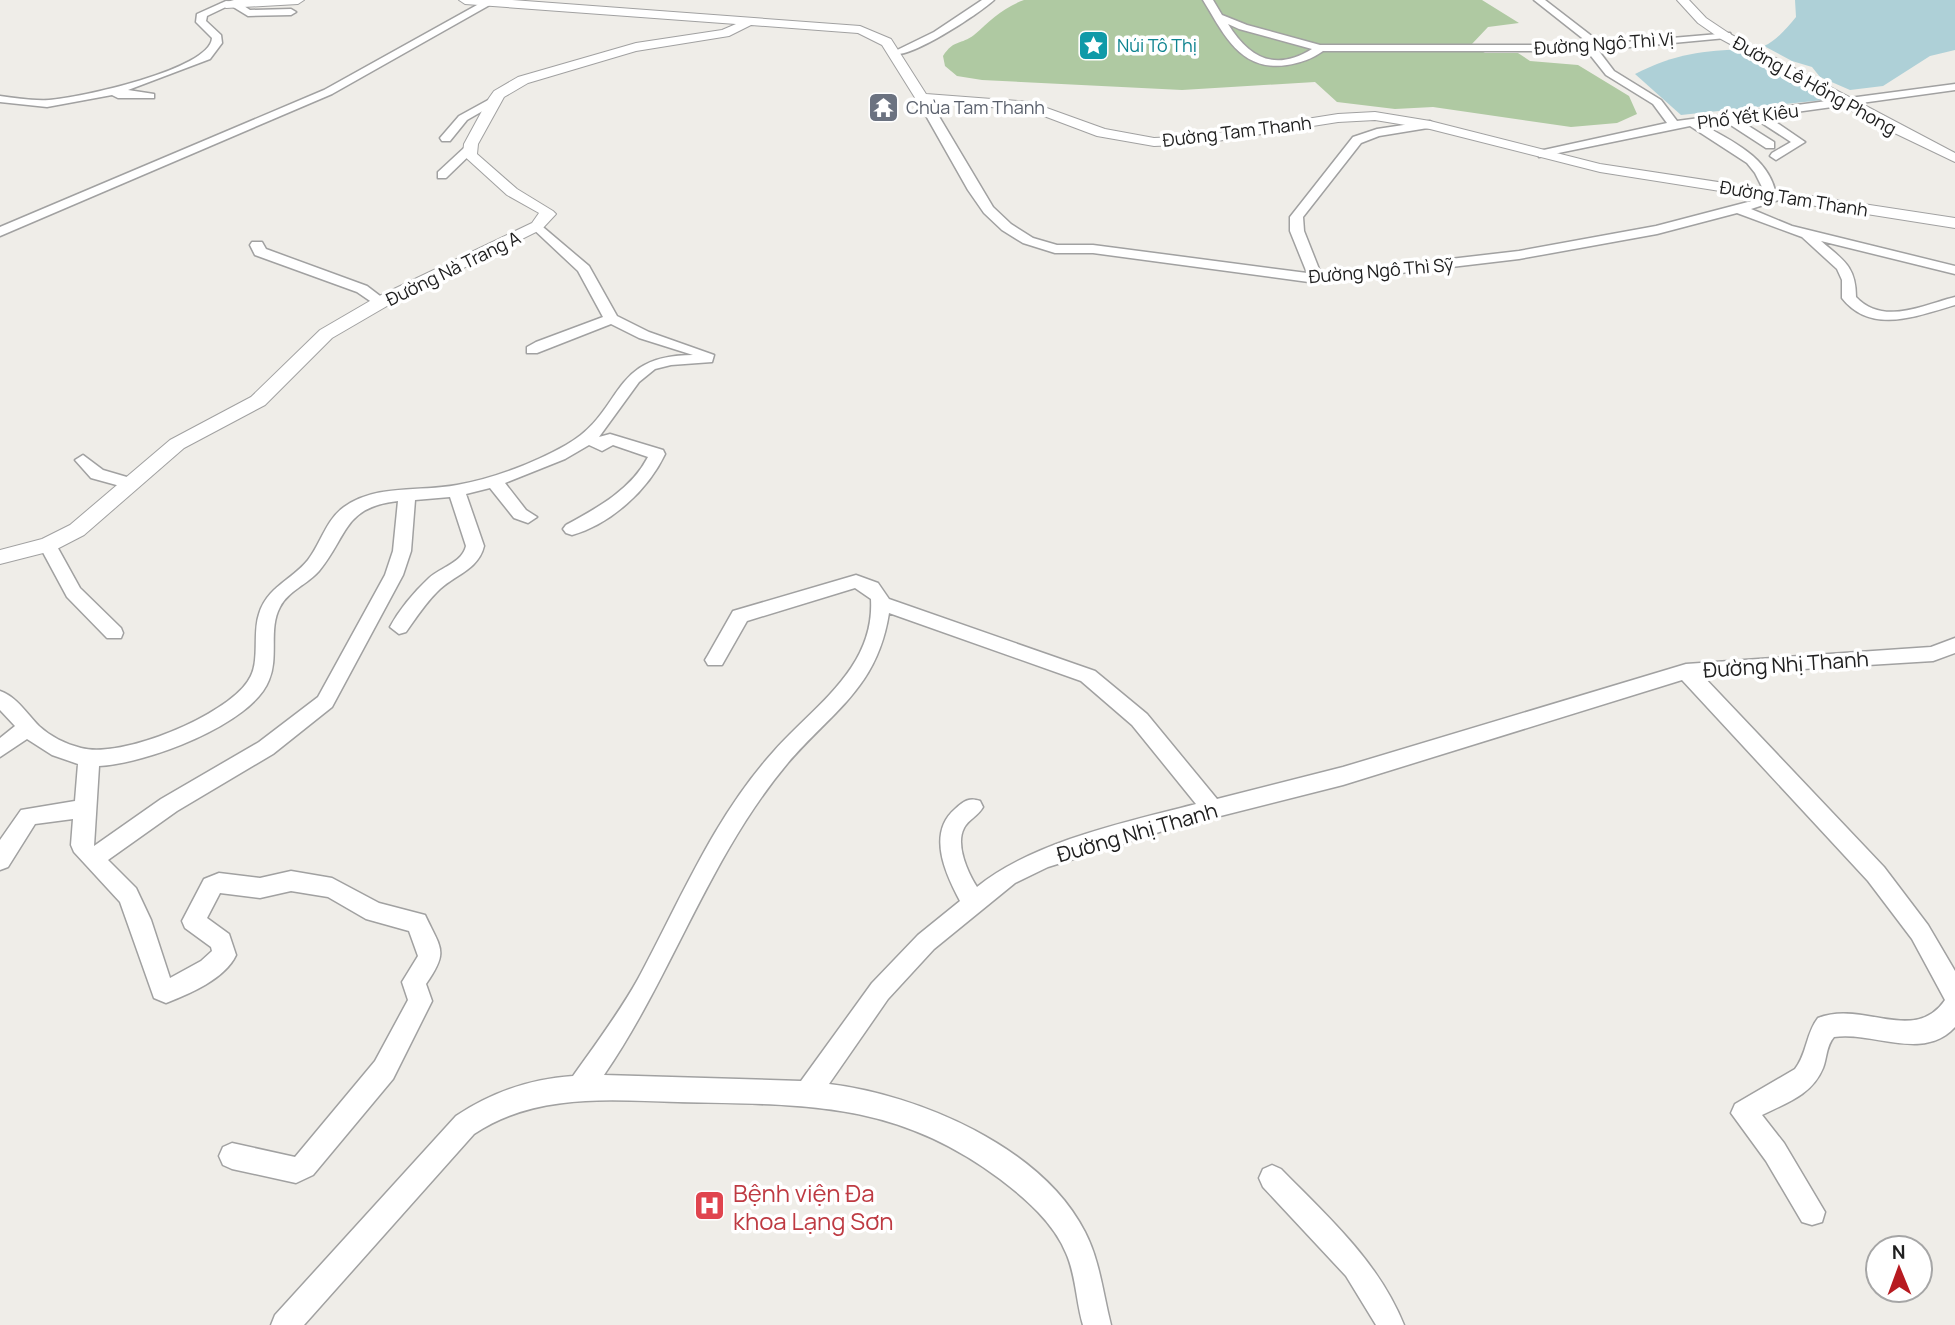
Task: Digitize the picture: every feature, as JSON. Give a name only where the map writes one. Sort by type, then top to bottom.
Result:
[{"type":"street","points":[[0,99],[43,104],[108,90],[180,69],[206,57],[214,50],[216,37],[201,22],[200,16],[206,10],[226,3],[298,0]]},
{"type":"street","points":[[465,0],[860,30],[881,38],[896,53],[922,98]]},
{"type":"street","points":[[896,53],[938,34],[989,0]]},
{"type":"street","points":[[1208,0],[1243,54],[1260,62],[1282,64],[1311,55],[1320,48]]},
{"type":"street","points":[[1539,0],[1595,48],[1610,73],[1657,102],[1674,125]]},
{"type":"street","name":"Đường Lê Hồng Phong","points":[[1683,0],[1700,18],[1726,35],[1847,103],[1955,158]]},
{"type":"street","points":[[0,232],[319,96],[490,2]]},
{"type":"street","points":[[226,3],[248,13],[291,12]]},
{"type":"street","points":[[1219,17],[1243,27],[1320,48]]},
{"type":"street","points":[[446,138],[463,118],[494,101],[516,84],[573,63],[636,47],[725,33],[754,21]]},
{"type":"street","name":"Đường Ngô Thì Vị","points":[[1320,48],[1595,48],[1726,35]]},
{"type":"street","name":"Phố Yết Kiêu","points":[[1543,154],[1691,122],[1955,88]]},
{"type":"street","points":[[108,90],[118,96],[135,93],[150,96]]},
{"type":"street","name":"Đường Tam Thanh","points":[[922,98],[1030,106],[1102,133],[1154,142],[1198,139],[1353,116],[1375,116],[1430,125],[1600,168],[1955,223]]},
{"type":"street","name":"Đường Ngô Thì Sỹ","points":[[922,98],[946,135],[975,194],[1010,232],[1032,243],[1063,250],[1093,249],[1316,278],[1503,258],[1657,230],[1742,210],[1785,196]]},
{"type":"street","points":[[442,175],[469,150],[494,101]]},
{"type":"street","points":[[1728,118],[1773,150],[1799,142],[1756,114]]},
{"type":"street","points":[[1691,122],[1756,167],[1769,182],[1770,194]]},
{"type":"street","points":[[1316,278],[1297,231],[1296,217],[1329,180],[1357,140],[1377,133],[1430,125]]},
{"type":"street","name":"Đường Nà Trang A","points":[[0,557],[48,545],[93,519],[196,431],[258,401],[326,334],[381,302],[537,226],[548,214],[512,191],[470,155],[469,150]]},
{"type":"street","points":[[1742,210],[1777,226],[1955,270]]},
{"type":"street","points":[[0,699],[17,713],[40,741],[89,758],[143,747],[213,722],[230,712],[258,683],[268,614],[275,598],[315,563],[335,529],[350,512],[373,499],[456,491],[494,481],[568,449],[588,437],[631,383],[651,365],[674,359],[704,360],[708,356],[644,335],[611,319],[584,269],[537,226]]},
{"type":"street","points":[[1801,232],[1843,267],[1849,280],[1849,298],[1869,315],[1882,318],[1955,301]]},
{"type":"street","points":[[257,245],[260,252],[362,289],[381,302]]},
{"type":"street","points":[[532,350],[611,319]]},
{"type":"street","points":[[572,529],[597,515],[638,483],[653,466],[657,454],[610,439],[602,446],[588,437]]},
{"type":"street","points":[[83,460],[97,474],[131,484]]},
{"type":"street","points":[[494,481],[520,514],[528,517]]},
{"type":"street","points":[[399,626],[436,581],[468,564],[474,553],[475,546],[456,491]]},
{"type":"street","points":[[93,859],[187,794],[266,748],[325,702],[394,575],[402,551],[407,495]]},
{"type":"street","points":[[48,545],[73,592],[114,633]]},
{"type":"street","points":[[579,1090],[634,1010],[714,852],[748,801],[779,758],[838,705],[864,669],[881,603],[877,592],[856,581],[740,616],[715,660]]},
{"type":"street","points":[[881,603],[1094,679],[1112,692],[1148,731],[1212,809]]},
{"type":"street","name":"Đường Nhị Thanh","points":[[806,1095],[880,991],[926,942],[1007,876],[1042,859],[1212,809],[1343,776],[1686,671],[1933,654],[1955,645]]},
{"type":"street","points":[[1686,671],[1876,874],[1920,932],[1955,994]]},
{"type":"street","points":[[0,749],[27,728]]},
{"type":"street","points":[[89,758],[82,845],[128,895],[140,920],[162,990],[166,992],[209,969],[224,955],[221,941],[193,921],[208,891],[219,883],[260,888],[291,881],[332,888],[374,912],[417,922],[430,950],[426,967],[414,982],[420,1001],[384,1070],[304,1166],[296,1170],[232,1156]]},
{"type":"street","points":[[972,807],[954,823],[951,856],[958,877],[974,902]]},
{"type":"street","points":[[0,860],[29,816],[85,809]]},
{"type":"street","points":[[1812,1212],[1775,1152],[1744,1113],[1748,1108],[1801,1080],[1811,1069],[1818,1036],[1827,1026],[1855,1023],[1912,1035],[1941,1022],[1955,1006]]},
{"type":"street","points":[[285,1325],[465,1125],[480,1113],[526,1095],[603,1088],[859,1099],[931,1119],[970,1140],[1004,1164],[1049,1203],[1066,1225],[1077,1246],[1097,1325]]},
{"type":"street","points":[[1272,1178],[1358,1272],[1384,1306],[1390,1325]]},
{"type":"green space","points":[[1024,0],[1482,0],[1519,23],[1488,27],[1471,45],[1485,53],[1518,53],[1530,61],[1578,65],[1629,96],[1637,114],[1617,123],[1571,127],[1433,107],[1395,109],[1337,102],[1315,82],[1182,90],[982,80],[957,76],[945,66],[943,56],[951,47],[974,35],[1003,11]]},
{"type":"water","points":[[1795,0],[1955,0],[1955,50],[1930,56],[1883,86],[1850,90],[1820,77],[1812,67],[1792,61],[1764,46],[1786,29],[1796,17]]},
{"type":"water","points":[[1747,49],[1833,99],[1681,115],[1635,74],[1690,54]]},
{"type":"place","name":"Núi Tô Thị","points":[[1094,45]]},
{"type":"place","name":"Chùa Tam Thanh","points":[[883,107]]},
{"type":"place","name":"Bệnh viện Đa khoa Lạng Sơn","points":[[710,1206]]}]
